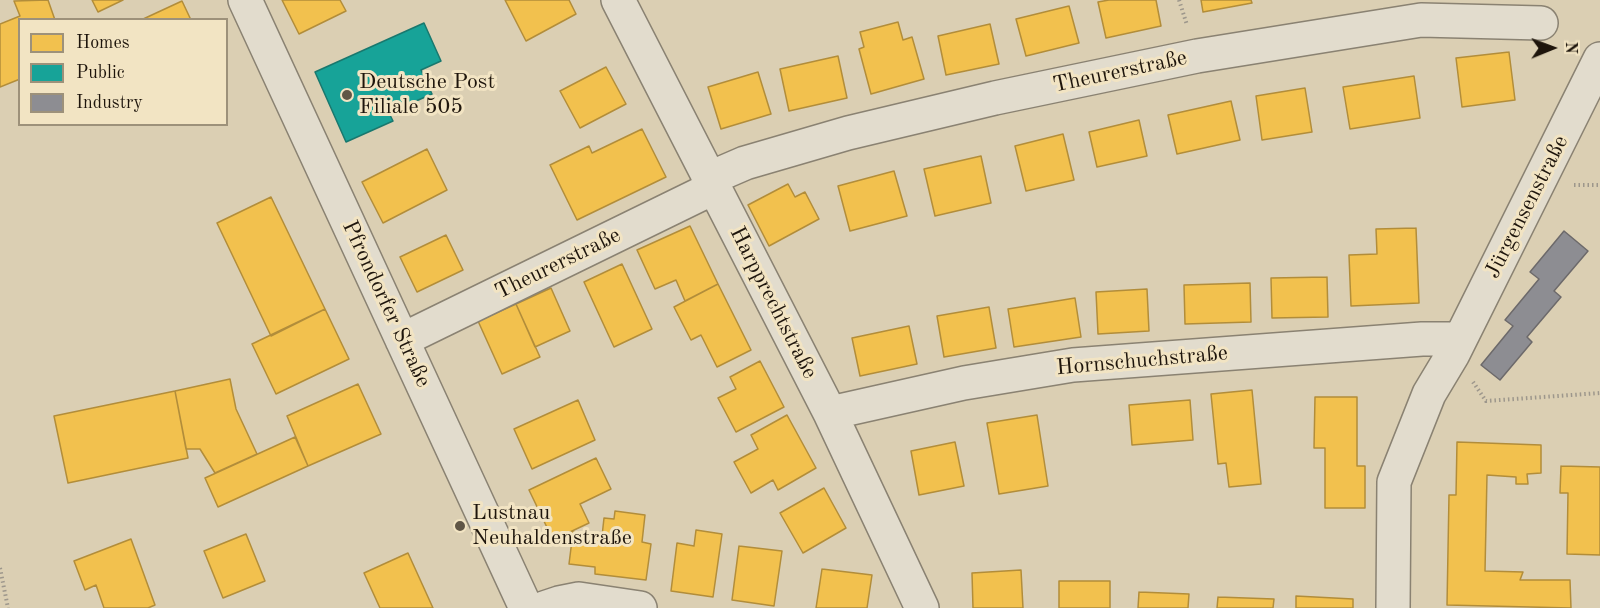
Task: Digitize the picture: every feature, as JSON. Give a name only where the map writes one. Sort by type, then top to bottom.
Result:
[{"type":"street","name":"Pfrondorfer Straße","points":[[245,0],[526,608]]},
{"type":"street","name":"Harpprechtstraße","points":[[618,0],[830,413],[922,608]]},
{"type":"street","name":"Theurerstraße","points":[[402,340],[711,183],[745,163],[848,133],[995,98],[1197,56],[1421,20],[1541,23]]},
{"type":"street","name":"Jürgensenstraße","points":[[1393,608],[1394,482],[1429,394],[1456,348],[1600,59]]},
{"type":"street","name":"Hornschuchstraße","points":[[830,413],[964,383],[1073,365],[1422,339],[1449,339],[1456,348]]},
{"type":"street","points":[[544,608],[579,599],[640,608]]},
{"type":"path","points":[[1456,348],[1486,401],[1600,393]]},
{"type":"path","points":[[0,568],[8,608]]},
{"type":"building: Homes","points":[[48,0],[54,18],[18,18],[18,80],[0,87],[0,24],[20,16],[14,1]]},
{"type":"building: Homes","points":[[92,0],[123,0],[98,12]]},
{"type":"building: Homes","points":[[282,0],[340,0],[346,11],[299,34]]},
{"type":"building: Homes","points":[[505,0],[569,0],[576,14],[526,41]]},
{"type":"building: Homes","points":[[1156,0],[1161,26],[1106,38],[1098,2]]},
{"type":"building: Homes","points":[[1201,0],[1251,0],[1252,3],[1203,12]]},
{"type":"building: Homes","points":[[182,1],[190,18],[145,18]]},
{"type":"building: Homes","points":[[1069,6],[1079,43],[1026,56],[1016,19]]},
{"type":"building: Homes","points":[[898,22],[903,40],[912,37],[924,79],[871,94],[859,49],[864,47],[860,32]]},
{"type":"building: Homes","points":[[990,24],[999,64],[946,75],[938,36]]},
{"type":"building: Homes","points":[[1509,52],[1515,100],[1462,107],[1456,58]]},
{"type":"building: Homes","points":[[838,56],[847,98],[789,111],[780,69]]},
{"type":"building: Homes","points":[[606,67],[626,104],[580,128],[560,91]]},
{"type":"building: Homes","points":[[758,72],[771,114],[721,129],[708,87]]},
{"type":"building: Homes","points":[[1414,76],[1420,118],[1350,129],[1343,87]]},
{"type":"building: Homes","points":[[1305,88],[1312,132],[1262,140],[1256,96]]},
{"type":"building: Homes","points":[[1231,101],[1240,140],[1177,154],[1168,115]]},
{"type":"building: Homes","points":[[1139,120],[1147,156],[1097,167],[1089,132]]},
{"type":"building: Homes","points":[[642,129],[666,177],[577,220],[550,165],[589,146],[592,153]]},
{"type":"building: Homes","points":[[1063,134],[1074,180],[1026,191],[1015,146]]},
{"type":"building: Homes","points":[[427,149],[447,190],[383,223],[362,182]]},
{"type":"building: Homes","points":[[981,156],[991,203],[935,216],[924,169]]},
{"type":"building: Homes","points":[[894,171],[907,216],[850,231],[838,186]]},
{"type":"building: Homes","points":[[788,184],[795,197],[805,192],[819,219],[769,246],[748,205]]},
{"type":"building: Homes","points":[[271,197],[325,309],[271,336],[217,223]]},
{"type":"building: Homes","points":[[690,226],[718,284],[685,301],[676,280],[655,289],[637,250]]},
{"type":"building: Homes","points":[[1416,228],[1419,303],[1351,306],[1349,255],[1377,254],[1376,229]]},
{"type":"building: Homes","points":[[446,235],[463,270],[417,292],[400,257]]},
{"type":"building: Homes","points":[[622,264],[652,329],[614,347],[584,282]]},
{"type":"building: Homes","points":[[1327,277],[1328,317],[1272,318],[1271,278]]},
{"type":"building: Homes","points":[[1250,283],[1251,322],[1185,324],[1184,285]]},
{"type":"building: Homes","points":[[718,284],[751,350],[717,367],[701,335],[691,340],[674,307]]},
{"type":"building: Homes","points":[[551,288],[570,331],[535,347],[516,304]]},
{"type":"building: Homes","points":[[1147,289],[1149,331],[1098,334],[1096,292]]},
{"type":"building: Homes","points":[[1075,298],[1081,337],[1014,347],[1008,309]]},
{"type":"building: Homes","points":[[516,304],[540,357],[502,374],[478,321]]},
{"type":"building: Homes","points":[[989,307],[996,348],[944,357],[937,316]]},
{"type":"building: Homes","points":[[325,309],[349,359],[276,394],[252,344]]},
{"type":"building: Homes","points":[[909,326],[917,364],[860,376],[852,338]]},
{"type":"building: Homes","points":[[760,361],[784,407],[736,432],[718,398],[736,389],[730,377]]},
{"type":"building: Homes","points":[[230,379],[236,409],[257,454],[215,473],[200,449],[186,449],[175,391]]},
{"type":"building: Homes","points":[[358,384],[381,434],[308,466],[287,416]]},
{"type":"building: Homes","points":[[1252,390],[1261,484],[1229,487],[1226,463],[1218,464],[1211,394]]},
{"type":"building: Homes","points":[[175,391],[188,458],[68,483],[54,416]]},
{"type":"building: Homes","points":[[1315,397],[1357,397],[1357,466],[1365,466],[1365,508],[1325,508],[1325,448],[1314,448]]},
{"type":"building: Homes","points":[[578,400],[595,440],[532,469],[514,429]]},
{"type":"building: Homes","points":[[1190,400],[1193,440],[1132,445],[1129,405]]},
{"type":"building: Homes","points":[[787,415],[816,468],[778,490],[773,480],[751,493],[734,462],[758,449],[751,435]]},
{"type":"building: Homes","points":[[1037,415],[1048,486],[999,494],[987,423]]},
{"type":"building: Homes","points":[[295,437],[308,466],[218,507],[205,478]]},
{"type":"building: Homes","points":[[955,442],[964,486],[919,495],[911,451]]},
{"type":"building: Homes","points":[[1457,442],[1541,445],[1541,473],[1527,474],[1528,484],[1516,484],[1516,477],[1487,475],[1485,571],[1523,572],[1520,580],[1570,580],[1571,608],[1447,605],[1449,495],[1456,495]]},
{"type":"building: Homes","points":[[596,458],[611,489],[580,504],[589,523],[553,540],[529,490]]},
{"type":"building: Homes","points":[[1561,466],[1600,467],[1600,555],[1567,554],[1568,493],[1560,493]]},
{"type":"building: Homes","points":[[824,488],[846,528],[803,553],[780,513]]},
{"type":"building: Homes","points":[[615,511],[645,515],[642,542],[651,544],[646,580],[595,574],[595,567],[569,564],[573,532],[602,536],[604,518],[614,519]]},
{"type":"building: Homes","points":[[696,530],[722,534],[713,597],[671,591],[677,543],[694,546]]},
{"type":"building: Homes","points":[[246,534],[265,581],[223,598],[204,551]]},
{"type":"building: Homes","points":[[131,539],[155,605],[148,608],[104,608],[96,585],[85,590],[74,561]]},
{"type":"building: Homes","points":[[739,546],[782,551],[774,606],[732,600]]},
{"type":"building: Homes","points":[[408,553],[433,608],[380,608],[364,573]]},
{"type":"building: Homes","points":[[822,569],[872,575],[867,608],[816,608]]},
{"type":"building: Homes","points":[[1021,570],[1023,608],[973,608],[972,573]]},
{"type":"building: Homes","points":[[1059,581],[1110,581],[1110,608],[1059,608]]},
{"type":"building: Homes","points":[[1139,592],[1189,594],[1188,608],[1138,608]]},
{"type":"building: Homes","points":[[1296,596],[1353,599],[1353,608],[1296,608]]},
{"type":"building: Homes","points":[[1218,597],[1274,599],[1273,608],[1217,608]]},
{"type":"building: Public","points":[[424,23],[441,61],[421,70],[432,94],[389,113],[393,121],[346,142],[315,72]]},
{"type":"building: Industry","points":[[1564,231],[1588,251],[1554,291],[1561,297],[1527,337],[1532,342],[1500,380],[1481,365],[1513,326],[1505,320],[1539,279],[1530,272]]},
{"type":"place","name":"Deutsche Post Filiale 505","points":[[347,95]]},
{"type":"place","name":"Lustnau Neuhaldenstraße","points":[[460,526]]}]
